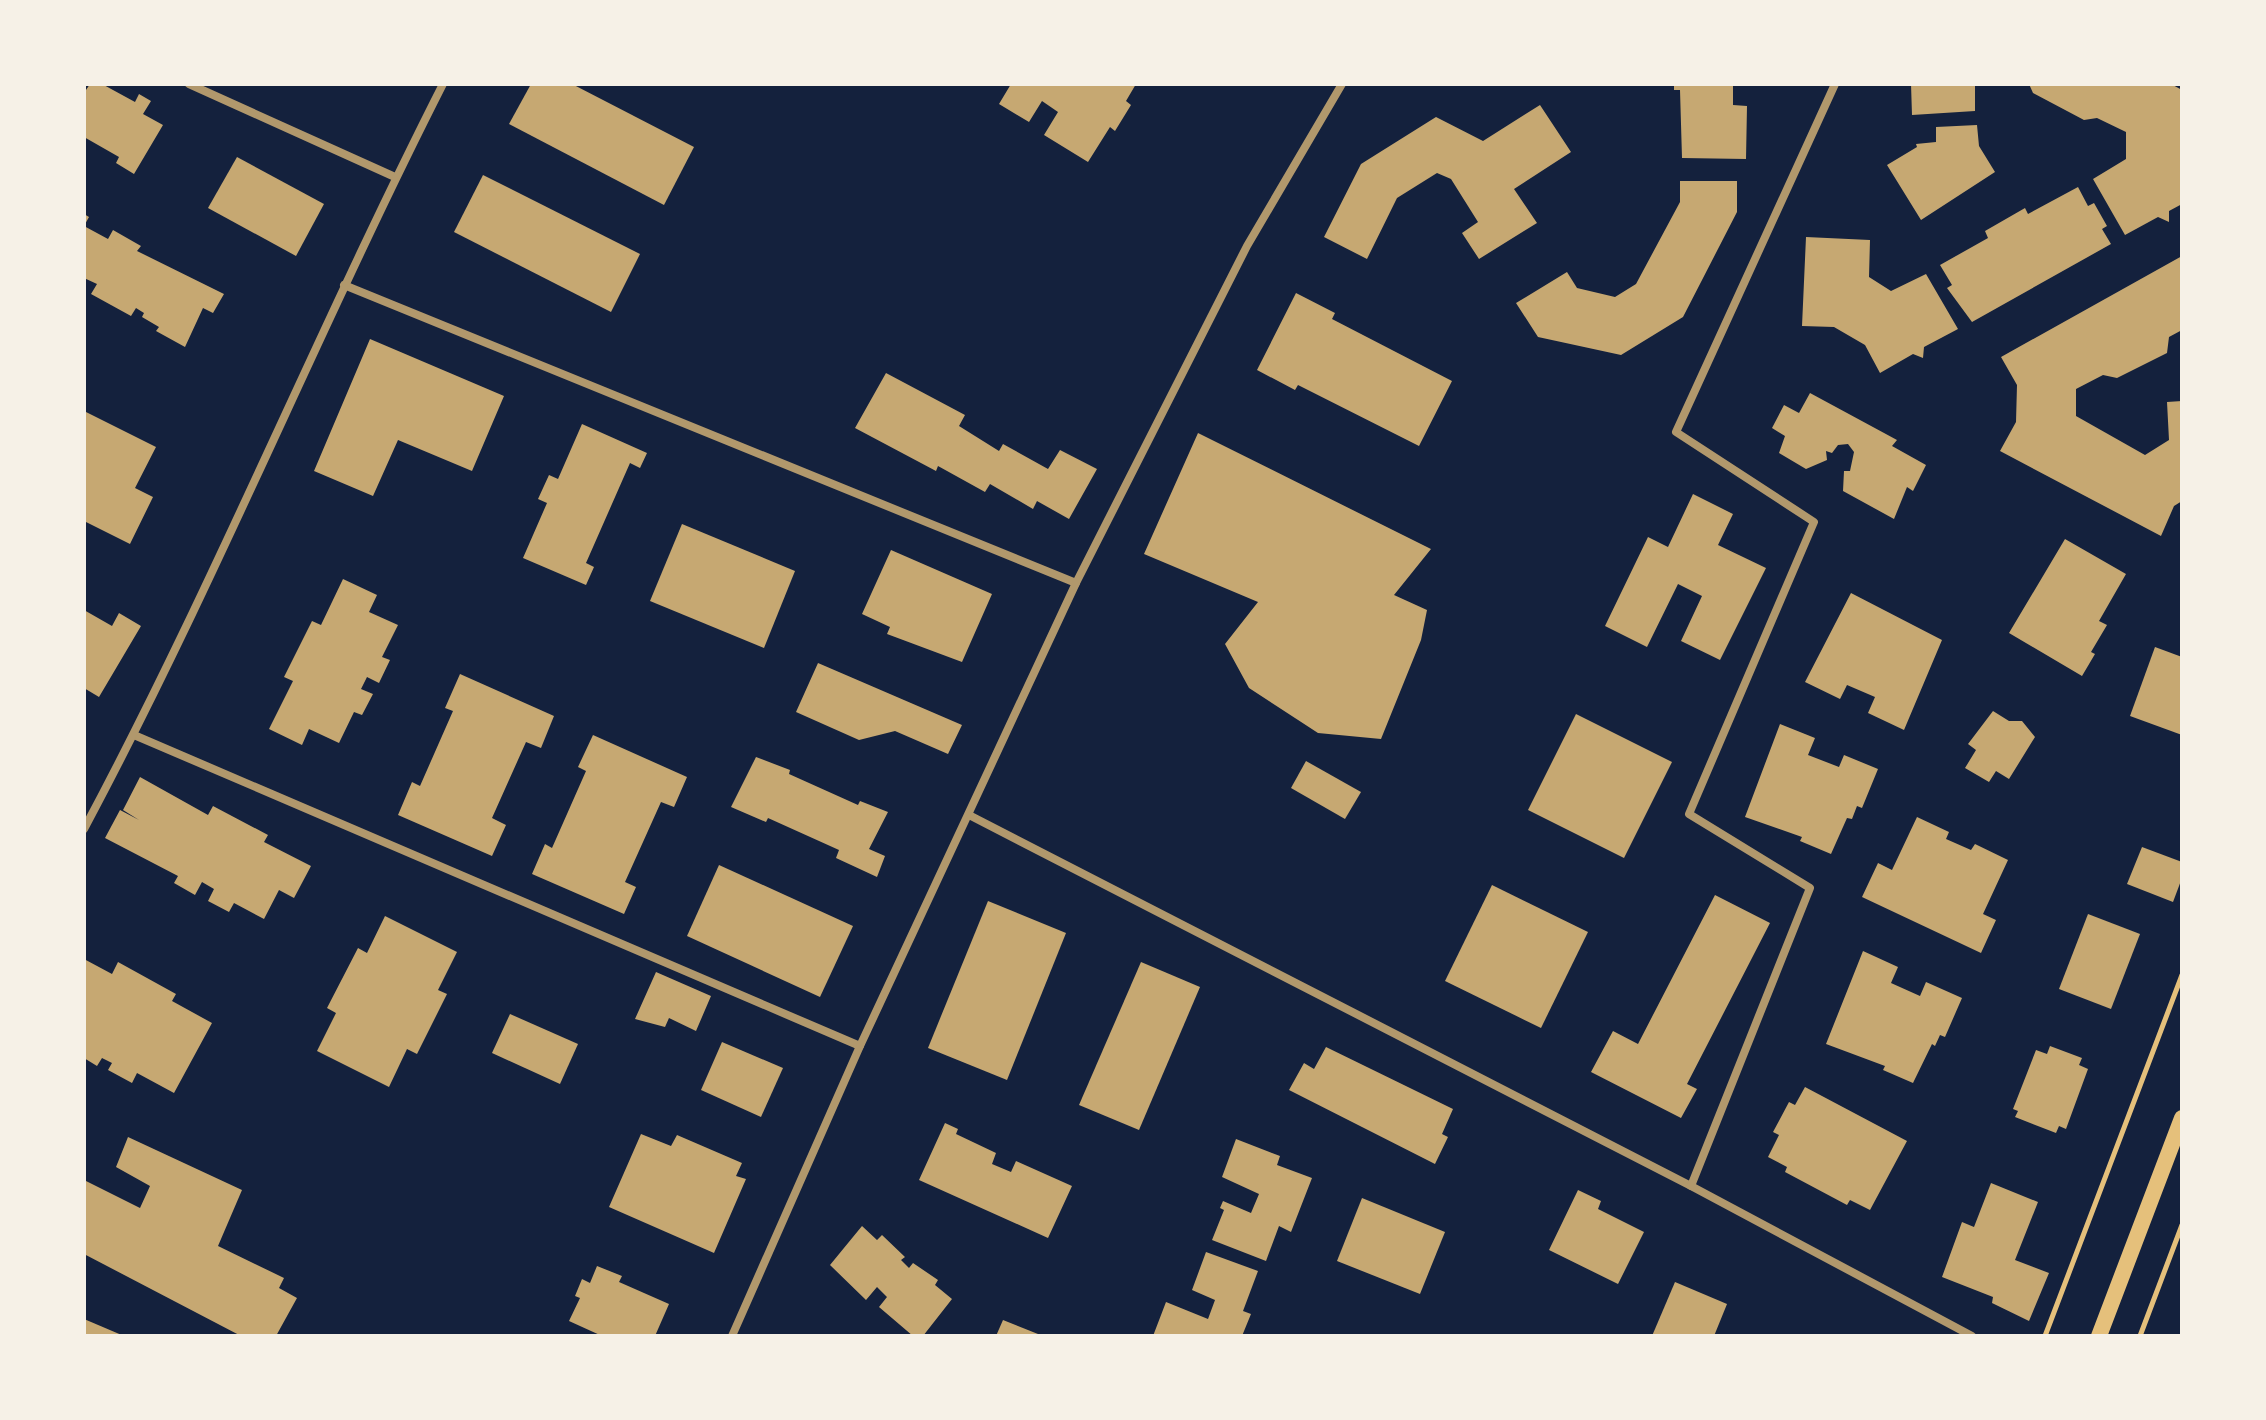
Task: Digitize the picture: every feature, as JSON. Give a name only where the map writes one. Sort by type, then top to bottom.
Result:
[{"type":"main road","points":[[2099,1336],[2182,1118]]},
{"type":"street","points":[[189,84],[395,177]]},
{"type":"street","points":[[84,829],[134,735],[395,177],[443,84]]},
{"type":"street","points":[[732,1336],[860,1046],[1076,583],[1247,246],[1342,84]]},
{"type":"street","points":[[1691,1186],[1810,888],[1689,814],[1814,522],[1676,432],[1835,84]]},
{"type":"street","points":[[344,285],[1076,583]]},
{"type":"street","points":[[134,735],[860,1046]]},
{"type":"street","points":[[969,815],[1691,1186],[1972,1336]]},
{"type":"path","points":[[2048,1335],[2182,975]]},
{"type":"path","points":[[2140,1336],[2182,1225]]},
{"type":"building","points":[[90,84],[102,84],[135,102],[139,94],[151,101],[143,114],[163,125],[134,174],[116,163],[119,157],[84,137],[84,93]]},
{"type":"building","points":[[531,84],[572,84],[694,147],[664,205],[509,124]]},
{"type":"building","points":[[1011,84],[1136,84],[1126,101],[1131,105],[1115,131],[1110,127],[1088,162],[1044,135],[1058,112],[1042,101],[1029,122],[999,104]]},
{"type":"building","points":[[1674,84],[1733,84],[1733,105],[1747,106],[1746,159],[1682,158],[1680,90],[1674,90]]},
{"type":"building","points":[[1911,84],[1975,84],[1975,111],[1912,115]]},
{"type":"building","points":[[2029,84],[2171,84],[2182,90],[2182,204],[2169,211],[2169,222],[2158,217],[2125,235],[2093,179],[2126,159],[2126,132],[2097,118],[2084,120],[2033,93]]},
{"type":"building","points":[[1540,105],[1571,152],[1514,189],[1537,223],[1479,259],[1462,233],[1478,222],[1451,179],[1437,173],[1397,198],[1367,259],[1324,237],[1361,164],[1436,117],[1483,141]]},
{"type":"building","points":[[1977,125],[1979,146],[1995,172],[1921,220],[1887,165],[1917,147],[1916,144],[1936,142],[1936,127]]},
{"type":"building","points":[[237,157],[324,204],[296,256],[208,208]]},
{"type":"building","points":[[483,175],[640,254],[611,312],[454,232]]},
{"type":"building","points":[[1680,181],[1737,181],[1737,212],[1683,317],[1621,355],[1538,337],[1516,303],[1567,272],[1577,288],[1615,297],[1636,284],[1680,202]]},
{"type":"building","points":[[2078,187],[2088,206],[2094,203],[2107,226],[2102,229],[2111,244],[1972,322],[1947,288],[1952,285],[1940,265],[1988,238],[1985,231],[2025,208],[2028,214]]},
{"type":"building","points":[[84,226],[108,239],[113,230],[141,246],[137,251],[224,294],[213,313],[203,308],[185,347],[156,331],[159,327],[142,317],[144,313],[136,308],[131,316],[91,294],[97,284],[84,278]]},
{"type":"building","points":[[1806,237],[1870,240],[1869,277],[1891,291],[1926,274],[1958,329],[1924,347],[1923,358],[1913,354],[1880,373],[1865,345],[1834,327],[1802,326]]},
{"type":"building","points":[[2182,256],[2182,330],[2169,337],[2167,353],[2117,378],[2103,375],[2076,389],[2076,416],[2145,455],[2169,440],[2167,402],[2182,401],[2182,501],[2174,506],[2161,536],[2000,451],[2016,422],[2017,385],[2001,357]]},
{"type":"building","points":[[1296,293],[1335,313],[1332,319],[1452,381],[1419,446],[1298,385],[1295,390],[1257,370]]},
{"type":"building","points":[[370,339],[504,396],[472,471],[398,440],[373,496],[314,471]]},
{"type":"building","points":[[886,373],[965,415],[959,426],[999,451],[1003,444],[1048,469],[1060,450],[1097,469],[1069,519],[1037,501],[1033,509],[990,484],[985,492],[938,466],[936,471],[855,428]]},
{"type":"building","points":[[1810,393],[1897,440],[1892,446],[1926,465],[1913,491],[1907,487],[1894,519],[1843,491],[1844,471],[1850,471],[1854,452],[1848,444],[1838,445],[1832,453],[1826,451],[1827,460],[1806,469],[1779,453],[1785,436],[1772,428],[1784,405],[1799,413]]},
{"type":"building","points":[[84,411],[156,447],[135,488],[153,497],[130,544],[84,521]]},
{"type":"building","points":[[582,424],[647,453],[640,468],[630,463],[586,563],[594,567],[586,585],[523,558],[547,503],[538,499],[549,475],[558,479]]},
{"type":"building","points":[[1198,433],[1431,549],[1394,595],[1427,610],[1421,640],[1381,739],[1318,733],[1249,688],[1225,644],[1258,602],[1144,554]]},
{"type":"building","points":[[1693,494],[1733,514],[1718,545],[1766,568],[1720,660],[1681,641],[1702,596],[1678,584],[1647,647],[1605,626],[1648,537],[1668,547]]},
{"type":"building","points":[[682,524],[795,571],[764,648],[650,601]]},
{"type":"building","points":[[2065,539],[2126,574],[2099,621],[2107,625],[2091,652],[2095,654],[2082,676],[2009,633]]},
{"type":"building","points":[[891,550],[992,594],[962,662],[887,634],[890,627],[862,614]]},
{"type":"building","points":[[343,579],[377,595],[369,612],[398,625],[382,657],[390,660],[379,683],[367,677],[361,689],[373,694],[362,715],[354,712],[339,743],[309,729],[302,745],[269,729],[293,681],[284,677],[312,621],[321,625]]},
{"type":"building","points":[[1851,593],[1942,640],[1904,730],[1868,713],[1875,697],[1847,685],[1840,699],[1805,682]]},
{"type":"building","points":[[84,610],[112,626],[119,613],[141,626],[99,697],[84,688]]},
{"type":"building","points":[[2155,647],[2182,657],[2182,735],[2130,716]]},
{"type":"building","points":[[818,663],[962,725],[948,754],[895,731],[859,740],[796,712]]},
{"type":"building","points":[[460,674],[554,716],[541,748],[526,742],[492,818],[506,825],[492,856],[398,815],[412,782],[420,786],[453,711],[445,708]]},
{"type":"building","points":[[1993,711],[2009,721],[2022,721],[2035,737],[2009,779],[1996,771],[1989,782],[1965,768],[1976,750],[1968,744]]},
{"type":"building","points":[[1576,714],[1672,762],[1624,858],[1528,810]]},
{"type":"building","points":[[1780,724],[1815,738],[1808,755],[1839,767],[1844,755],[1878,769],[1862,808],[1857,806],[1852,819],[1847,818],[1831,854],[1800,841],[1802,837],[1745,817]]},
{"type":"building","points":[[593,735],[687,777],[674,807],[661,802],[625,882],[636,887],[624,914],[532,874],[545,844],[552,848],[586,771],[578,767]]},
{"type":"building","points":[[756,757],[790,770],[789,774],[858,805],[860,801],[888,812],[869,849],[885,856],[877,877],[836,858],[839,850],[768,818],[766,822],[731,807]]},
{"type":"building","points":[[1306,761],[1361,792],[1345,819],[1291,788]]},
{"type":"building","points":[[140,777],[208,815],[213,806],[268,835],[264,842],[311,866],[294,898],[279,890],[264,919],[234,903],[229,912],[208,901],[214,889],[202,882],[195,895],[174,883],[178,876],[105,838],[120,810],[139,820],[123,810]]},
{"type":"building","points":[[1917,817],[1949,832],[1946,839],[1971,850],[1975,844],[2008,860],[1983,914],[1996,920],[1981,953],[1862,897],[1878,863],[1892,870]]},
{"type":"building","points":[[2142,847],[2182,862],[2182,878],[2173,902],[2127,884]]},
{"type":"building","points":[[719,865],[853,926],[820,997],[687,936]]},
{"type":"building","points":[[1492,885],[1588,932],[1541,1028],[1445,981]]},
{"type":"building","points":[[1715,895],[1770,923],[1687,1084],[1697,1089],[1681,1118],[1591,1072],[1613,1031],[1638,1044]]},
{"type":"building","points":[[988,901],[1066,933],[1007,1080],[928,1048]]},
{"type":"building","points":[[2088,914],[2140,934],[2111,1009],[2059,989]]},
{"type":"building","points":[[385,916],[457,952],[438,990],[447,994],[417,1054],[407,1049],[389,1087],[317,1051],[336,1013],[327,1008],[358,948],[367,953]]},
{"type":"building","points":[[1863,951],[1898,967],[1891,983],[1920,996],[1926,982],[1962,998],[1945,1037],[1940,1035],[1935,1046],[1932,1044],[1913,1083],[1883,1070],[1885,1066],[1826,1044]]},
{"type":"building","points":[[84,959],[112,974],[118,962],[176,994],[172,1001],[212,1023],[174,1093],[137,1073],[132,1083],[108,1070],[112,1063],[102,1058],[97,1066],[84,1058]]},
{"type":"building","points":[[1141,962],[1200,987],[1139,1130],[1079,1105]]},
{"type":"building","points":[[656,972],[711,996],[696,1031],[669,1018],[665,1027],[635,1019]]},
{"type":"building","points":[[510,1014],[578,1044],[560,1084],[492,1053]]},
{"type":"building","points":[[722,1042],[783,1068],[761,1117],[701,1090]]},
{"type":"building","points":[[2050,1046],[2082,1058],[2079,1065],[2088,1069],[2066,1129],[2059,1126],[2056,1133],[2015,1117],[2018,1111],[2013,1109],[2036,1050],[2047,1054]]},
{"type":"building","points":[[1326,1047],[1453,1109],[1442,1134],[1448,1137],[1435,1164],[1289,1090],[1304,1063],[1314,1069]]},
{"type":"building","points":[[1805,1087],[1907,1141],[1870,1210],[1850,1200],[1847,1205],[1785,1172],[1787,1167],[1768,1157],[1779,1135],[1773,1132],[1789,1102],[1795,1105]]},
{"type":"building","points":[[945,1123],[958,1129],[956,1134],[996,1153],[992,1164],[1011,1172],[1016,1161],[1072,1186],[1048,1238],[919,1180]]},
{"type":"building","points":[[641,1134],[671,1146],[677,1135],[742,1163],[736,1176],[746,1179],[714,1253],[609,1207]]},
{"type":"building","points":[[128,1137],[242,1190],[218,1246],[284,1278],[279,1288],[297,1298],[276,1336],[241,1336],[84,1254],[84,1180],[140,1208],[150,1186],[116,1167]]},
{"type":"building","points":[[1236,1139],[1280,1156],[1277,1165],[1312,1178],[1291,1232],[1279,1226],[1266,1261],[1212,1240],[1224,1210],[1220,1208],[1223,1201],[1251,1213],[1259,1194],[1222,1177]]},
{"type":"building","points":[[1991,1183],[2038,1202],[2015,1260],[2049,1273],[2029,1321],[1992,1303],[1993,1297],[1942,1277],[1962,1222],[1974,1227]]},
{"type":"building","points":[[1578,1190],[1601,1201],[1598,1209],[1644,1232],[1618,1284],[1549,1250]]},
{"type":"building","points":[[1362,1198],[1445,1232],[1420,1294],[1337,1261]]},
{"type":"building","points":[[862,1226],[877,1240],[882,1235],[905,1257],[901,1260],[909,1268],[913,1263],[938,1280],[935,1285],[952,1299],[923,1336],[913,1336],[879,1307],[887,1297],[877,1287],[866,1300],[830,1265]]},
{"type":"building","points":[[1206,1252],[1258,1271],[1243,1311],[1251,1314],[1242,1336],[1153,1336],[1166,1302],[1208,1319],[1215,1300],[1192,1290]]},
{"type":"building","points":[[597,1266],[622,1276],[619,1282],[669,1304],[655,1336],[602,1336],[569,1321],[580,1298],[575,1296],[582,1279],[590,1283]]},
{"type":"building","points":[[1675,1282],[1727,1304],[1714,1336],[1652,1336]]},
{"type":"building","points":[[84,1319],[124,1336],[84,1336]]},
{"type":"building","points":[[1003,1320],[1043,1336],[996,1336]]}]
